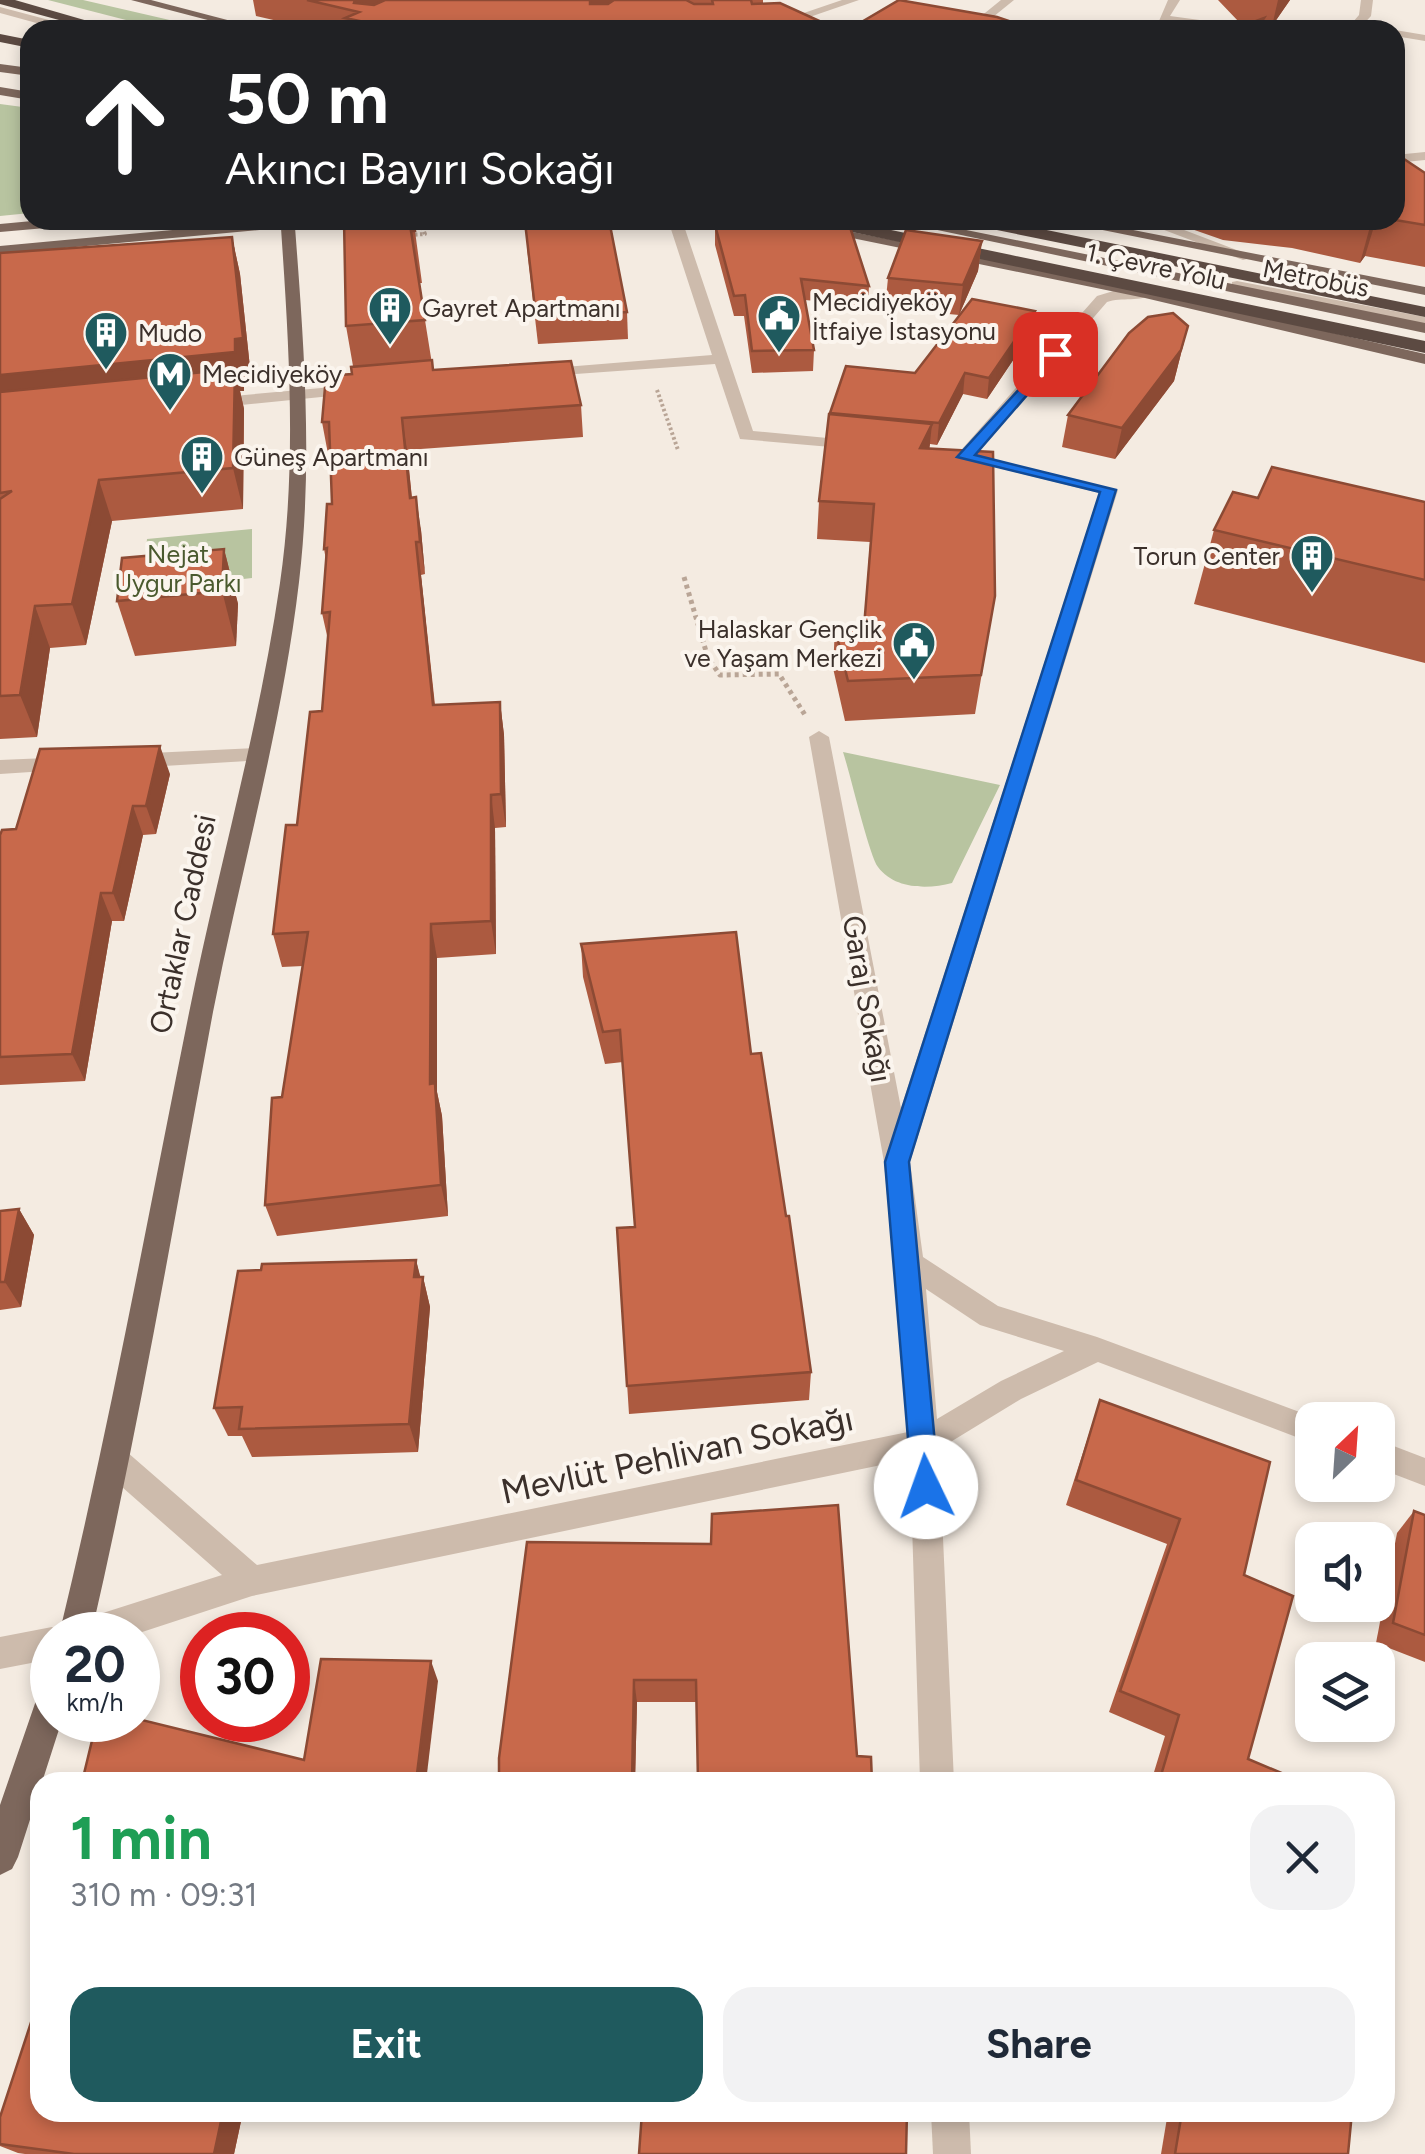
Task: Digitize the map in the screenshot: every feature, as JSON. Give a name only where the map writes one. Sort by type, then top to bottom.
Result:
[{"type":"highway","points":[[0,0],[20,10],[66,20]]},
{"type":"highway","name":"1. Çevre Yolu","points":[[866,230],[1425,348]]},
{"type":"highway","name":"1. Çevre Yolu","points":[[1021,230],[1425,312]]},
{"type":"main road","points":[[136,0],[219,20]]},
{"type":"main road","points":[[0,250],[199,230]]},
{"type":"main road","name":"Ortaklar Caddesi","points":[[80,1612],[116,1462],[202,1008],[258,755],[290,582],[300,394],[289,230]]},
{"type":"main road","points":[[822,230],[1145,294],[1425,358]]},
{"type":"main road","points":[[950,230],[1425,325]]},
{"type":"main road","points":[[1111,230],[1425,291]]},
{"type":"main road","points":[[0,1857],[38,1742]]},
{"type":"street","points":[[791,20],[854,0]]},
{"type":"street","points":[[1173,20],[1164,19],[1174,0]]},
{"type":"street","points":[[981,20],[1002,1]]},
{"type":"street","points":[[0,10],[20,10],[48,20]]},
{"type":"street","points":[[678,230],[746,435],[885,449]]},
{"type":"street","points":[[1172,230],[1248,257]]},
{"type":"street","points":[[897,1162],[1108,490],[954,456],[1102,299],[1120,293],[1145,294]]},
{"type":"street","points":[[524,375],[719,359]]},
{"type":"street","points":[[192,406],[372,388]]},
{"type":"street","name":"Garaj Sokağı","points":[[819,736],[897,1162],[924,1442],[937,1772]]},
{"type":"street","points":[[0,767],[258,755]]},
{"type":"street","points":[[908,1262],[990,1316],[1097,1349],[1295,1424]]},
{"type":"street","name":"Mevlüt Pehlivan Sokağı","points":[[156,1612],[252,1581],[924,1442],[1011,1390],[1097,1349]]},
{"type":"street","points":[[1395,1461],[1425,1472]]},
{"type":"street","points":[[116,1462],[252,1581]]},
{"type":"street","points":[[0,1653],[30,1647]]},
{"type":"street","points":[[950,2122],[952,2154]]},
{"type":"path","points":[[396,236],[425,234],[423,230]]},
{"type":"path","points":[[662,404],[678,450]]},
{"type":"path","points":[[684,577],[708,658],[720,675],[779,674],[819,736]]},
{"type":"green space","points":[[48,0],[83,0],[170,20],[126,20]]},
{"type":"green space","points":[[0,104],[20,107],[20,214],[0,216]]},
{"type":"green space","name":"Nejat Uygur Parkı","points":[[252,529],[252,578],[226,581],[141,605],[147,539]]},
{"type":"green space","points":[[843,752],[1000,785],[952,883],[923,887],[903,884],[878,867]]},
{"type":"building","points":[[307,0],[355,0],[354,3],[374,5],[385,0],[590,0],[590,4],[608,4],[614,0],[686,0],[713,4],[712,0],[751,0],[752,4],[780,3],[817,20],[345,18],[359,12]]},
{"type":"building","points":[[899,0],[1006,20],[865,20]]},
{"type":"building","points":[[1405,160],[1425,173],[1425,225],[1405,222]]},
{"type":"building","points":[[344,230],[415,230],[411,231],[425,320],[346,326]]},
{"type":"building","points":[[526,230],[611,230],[627,312],[536,317]]},
{"type":"building","points":[[716,230],[851,230],[869,286],[801,279],[814,350],[752,351],[745,295],[734,296]]},
{"type":"building","points":[[906,230],[982,241],[963,285],[888,278]]},
{"type":"building","points":[[232,237],[243,338],[235,339],[235,352],[0,375],[0,253]]},
{"type":"building","points":[[972,299],[1035,311],[989,378],[965,373],[939,423],[830,413],[846,366],[915,373]]},
{"type":"building","points":[[1173,313],[1188,326],[1181,350],[1122,428],[1068,415],[1129,333],[1148,317]]},
{"type":"building","points":[[432,360],[433,370],[571,361],[581,405],[402,418],[410,498],[416,497],[420,542],[416,542],[433,705],[500,702],[501,794],[491,795],[491,921],[431,924],[430,1084],[435,1083],[441,1185],[265,1205],[272,1098],[282,1097],[308,932],[273,934],[286,825],[297,825],[310,712],[322,711],[330,612],[322,613],[327,548],[324,549],[327,504],[332,504],[329,422],[322,422],[326,376],[352,374],[351,367]]},
{"type":"building","points":[[235,369],[233,468],[99,480],[72,604],[35,606],[20,695],[0,696],[0,499],[12,491],[0,493],[0,392]]},
{"type":"building","points":[[829,414],[932,424],[920,448],[993,452],[995,596],[981,675],[848,681],[835,628],[864,627],[874,504],[819,501]]},
{"type":"building","points":[[1272,467],[1425,502],[1425,580],[1214,530],[1233,492],[1258,498]]},
{"type":"building","points":[[224,549],[222,591],[117,601],[122,558]]},
{"type":"building","points":[[160,746],[146,806],[133,806],[113,893],[101,893],[72,1054],[0,1057],[0,835],[2,830],[16,829],[40,749]]},
{"type":"building","points":[[736,932],[751,1054],[761,1053],[811,1372],[627,1386],[617,1228],[635,1227],[620,1030],[603,1032],[581,944]]},
{"type":"building","points":[[19,1209],[5,1282],[0,1282],[0,1211]]},
{"type":"building","points":[[416,1260],[414,1277],[423,1277],[409,1424],[239,1429],[242,1407],[214,1408],[238,1271],[261,1270],[262,1264]]},
{"type":"building","points":[[1100,1400],[1270,1462],[1244,1575],[1293,1596],[1248,1759],[1279,1772],[1162,1772],[1179,1715],[1120,1691],[1180,1519],[1076,1480]]},
{"type":"building","points":[[838,1505],[857,1756],[871,1757],[872,1772],[698,1772],[696,1680],[634,1680],[632,1772],[499,1772],[527,1542],[711,1544],[712,1514]]},
{"type":"building","points":[[1414,1511],[1425,1515],[1425,1635],[1393,1623]]},
{"type":"building","points":[[321,1659],[431,1661],[417,1772],[84,1772],[92,1742],[160,1742],[160,1724],[180,1729],[180,1742],[231,1742],[304,1760]]},
{"type":"building","points":[[30,2026],[30,2122],[221,2122],[214,2154],[74,2154],[0,2144],[0,2117]]},
{"type":"building","points":[[641,2122],[907,2122],[906,2154],[639,2154]]},
{"type":"building","points":[[1180,2122],[1351,2122],[1348,2154],[1175,2154]]},
{"type":"place","name":"Gayret Apartmanı","points":[[390,346]]},
{"type":"place","name":"Mecidiyeköy İtfaiye İstasyonu","points":[[779,354]]},
{"type":"place","name":"Mudo","points":[[106,371]]},
{"type":"place","name":"Mecidiyeköy","points":[[170,412]]},
{"type":"place","name":"Güneş Apartmanı","points":[[202,495]]},
{"type":"place","name":"Torun Center","points":[[1312,594]]},
{"type":"place","name":"Halaskar Gençlik ve Yaşam Merkezi","points":[[914,681]]},
{"type":"route","points":[[926,1487],[897,1162],[1108,490],[964,457],[1055,354]]}]
